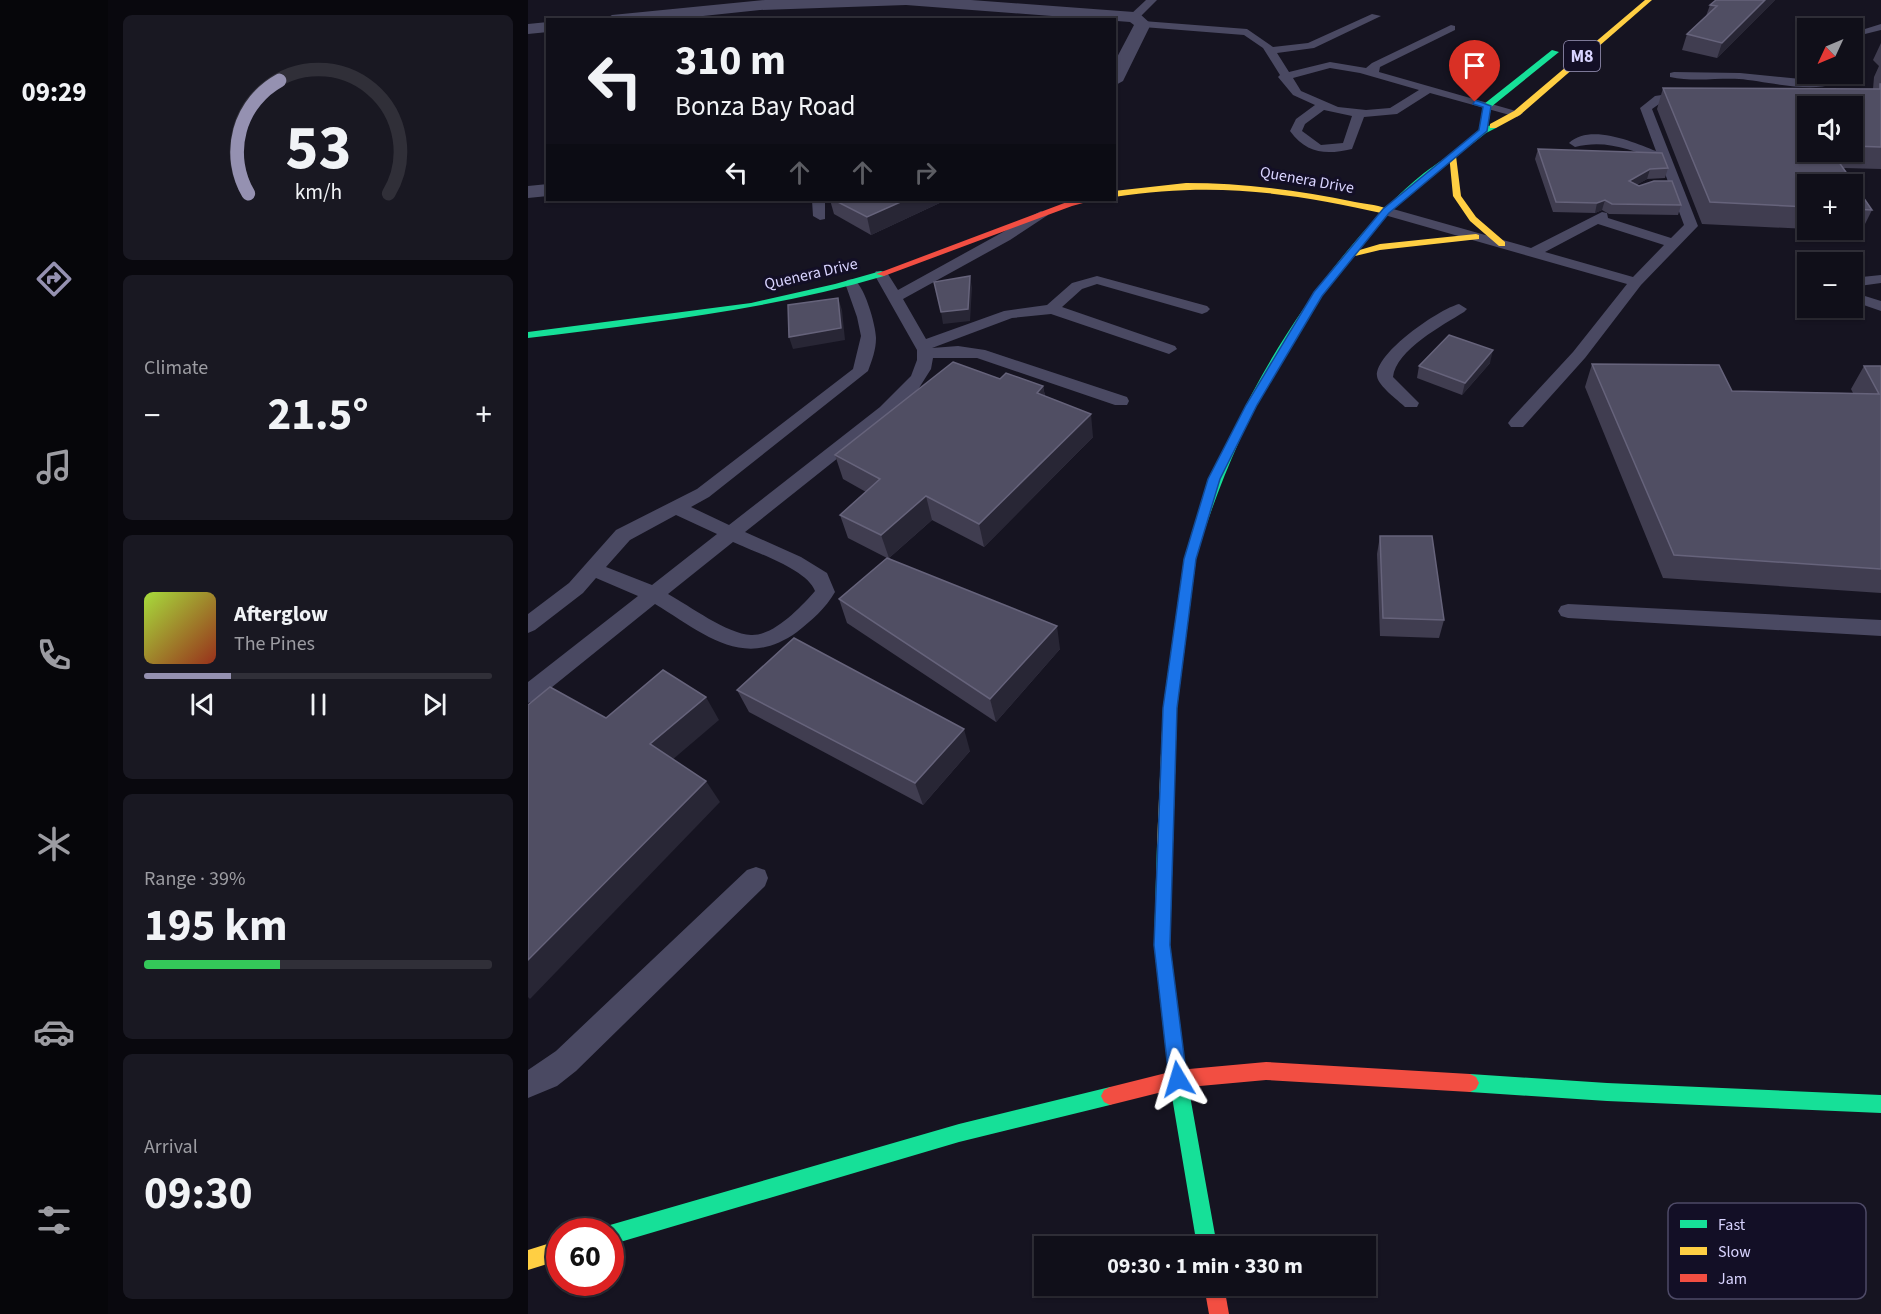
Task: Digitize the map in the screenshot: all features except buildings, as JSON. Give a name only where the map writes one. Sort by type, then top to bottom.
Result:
[{"type":"main road","name":"M8","points":[[1206,1236],[1178,1079],[1162,945],[1170,708],[1190,559],[1214,479],[1251,405],[1317,294],[1386,211],[1483,131],[1517,113],[1649,0]]},
{"type":"main road","name":"M8","points":[[1487,106],[1567,42]]},
{"type":"main road","points":[[1483,131],[1487,106]]},
{"type":"main road","points":[[1452,156],[1457,196],[1473,219],[1502,244]]},
{"type":"main road","name":"Quenera Drive","points":[[1116,194],[1202,185],[1235,185],[1276,188],[1386,211]]},
{"type":"main road","name":"Quenera Drive","points":[[528,335],[737,307],[852,283],[1077,201]]},
{"type":"main road","points":[[1351,254],[1380,247],[1476,237]]},
{"type":"main road","points":[[624,1231],[1000,1122],[1178,1079],[1266,1071],[1309,1072],[1607,1092],[1881,1104]]},
{"type":"main road","points":[[528,1260],[546,1254]]},
{"type":"main road","points":[[1216,1296],[1219,1314]]},
{"type":"street","points":[[633,18],[771,5],[864,1],[944,1],[1110,18]]},
{"type":"street","points":[[930,18],[944,1]]},
{"type":"street","points":[[1116,19],[1139,21],[1116,76]]},
{"type":"street","points":[[528,29],[546,27]]},
{"type":"lane","points":[[1152,0],[1139,21],[1247,32],[1261,39],[1271,51],[1284,77],[1297,93],[1335,110],[1359,113],[1393,111],[1428,89]]},
{"type":"lane","points":[[1271,51],[1311,46],[1376,16]]},
{"type":"lane","points":[[1863,32],[1881,27]]},
{"type":"lane","points":[[1375,74],[1372,68],[1376,65],[1451,28]]},
{"type":"lane","points":[[1284,77],[1314,67],[1330,65],[1375,74],[1517,113]]},
{"type":"lane","points":[[1674,75],[1742,76],[1797,81]]},
{"type":"lane","points":[[1517,423],[1579,356],[1636,282],[1691,226],[1647,106],[1672,96],[1696,95]]},
{"type":"lane","points":[[1323,105],[1300,122],[1296,131],[1306,144],[1317,149],[1348,146],[1359,113]]},
{"type":"lane","points":[[1575,143],[1584,139],[1597,138],[1665,158]]},
{"type":"lane","points":[[1657,184],[1675,183]]},
{"type":"lane","points":[[818,201],[820,216]]},
{"type":"lane","points":[[1386,211],[1636,282]]},
{"type":"lane","points":[[895,298],[945,267],[1004,240],[1044,213]]},
{"type":"lane","points":[[1532,253],[1600,218],[1674,244]]},
{"type":"lane","points":[[528,694],[886,411],[922,375],[927,361],[924,350],[881,274]]},
{"type":"lane","points":[[1863,281],[1881,279]]},
{"type":"lane","points":[[1052,309],[1075,286],[1083,281],[1097,280],[1202,309]]},
{"type":"lane","points":[[528,625],[576,588],[623,535],[703,493],[860,371],[870,344],[868,329],[852,283]]},
{"type":"lane","points":[[1863,300],[1881,306]]},
{"type":"lane","points":[[924,350],[1009,314],[1052,309],[1169,349]]},
{"type":"lane","points":[[1411,403],[1385,378],[1386,366],[1427,328],[1459,309]]},
{"type":"lane","points":[[924,350],[979,353],[1121,401]]},
{"type":"lane","points":[[593,568],[653,594],[733,637],[752,643],[776,634],[808,613],[825,592],[820,578],[676,508]]},
{"type":"lane","points":[[1568,611],[1881,628]]},
{"type":"lane","points":[[528,1084],[547,1076],[566,1061],[756,878]]},
{"type":"traffic: fast","points":[[1483,131],[1487,106],[1555,52]]},
{"type":"traffic: fast","points":[[1199,529],[1213,487],[1252,402],[1300,321],[1327,283],[1395,202],[1483,131],[1493,126]]},
{"type":"traffic: fast","points":[[528,335],[751,306],[838,287],[881,274]]},
{"type":"traffic: fast","points":[[1165,844],[1162,945],[1178,1079],[1205,1236]]},
{"type":"traffic: fast","points":[[1470,1083],[1607,1092],[1881,1104]]},
{"type":"traffic: fast","points":[[624,1231],[959,1133],[1110,1096]]},
{"type":"traffic: slow","points":[[1493,126],[1517,113],[1649,0]]},
{"type":"traffic: slow","points":[[1452,156],[1457,196],[1473,219],[1502,244]]},
{"type":"traffic: slow","points":[[1116,194],[1186,186],[1251,188],[1283,191],[1386,211]]},
{"type":"traffic: slow","points":[[1351,254],[1380,247],[1476,237]]},
{"type":"traffic: slow","points":[[1165,844],[1170,708],[1190,559],[1199,529]]},
{"type":"traffic: slow","points":[[528,1260],[546,1254]]},
{"type":"traffic: jam","points":[[881,274],[1070,204],[1085,201]]},
{"type":"traffic: jam","points":[[1110,1096],[1178,1079],[1266,1071],[1470,1083]]},
{"type":"traffic: jam","points":[[1216,1296],[1219,1314]]},
{"type":"route","points":[[1178,1079],[1162,945],[1170,708],[1190,559],[1214,479],[1251,405],[1317,294],[1386,211],[1483,131],[1487,106],[1475,102]]}]
